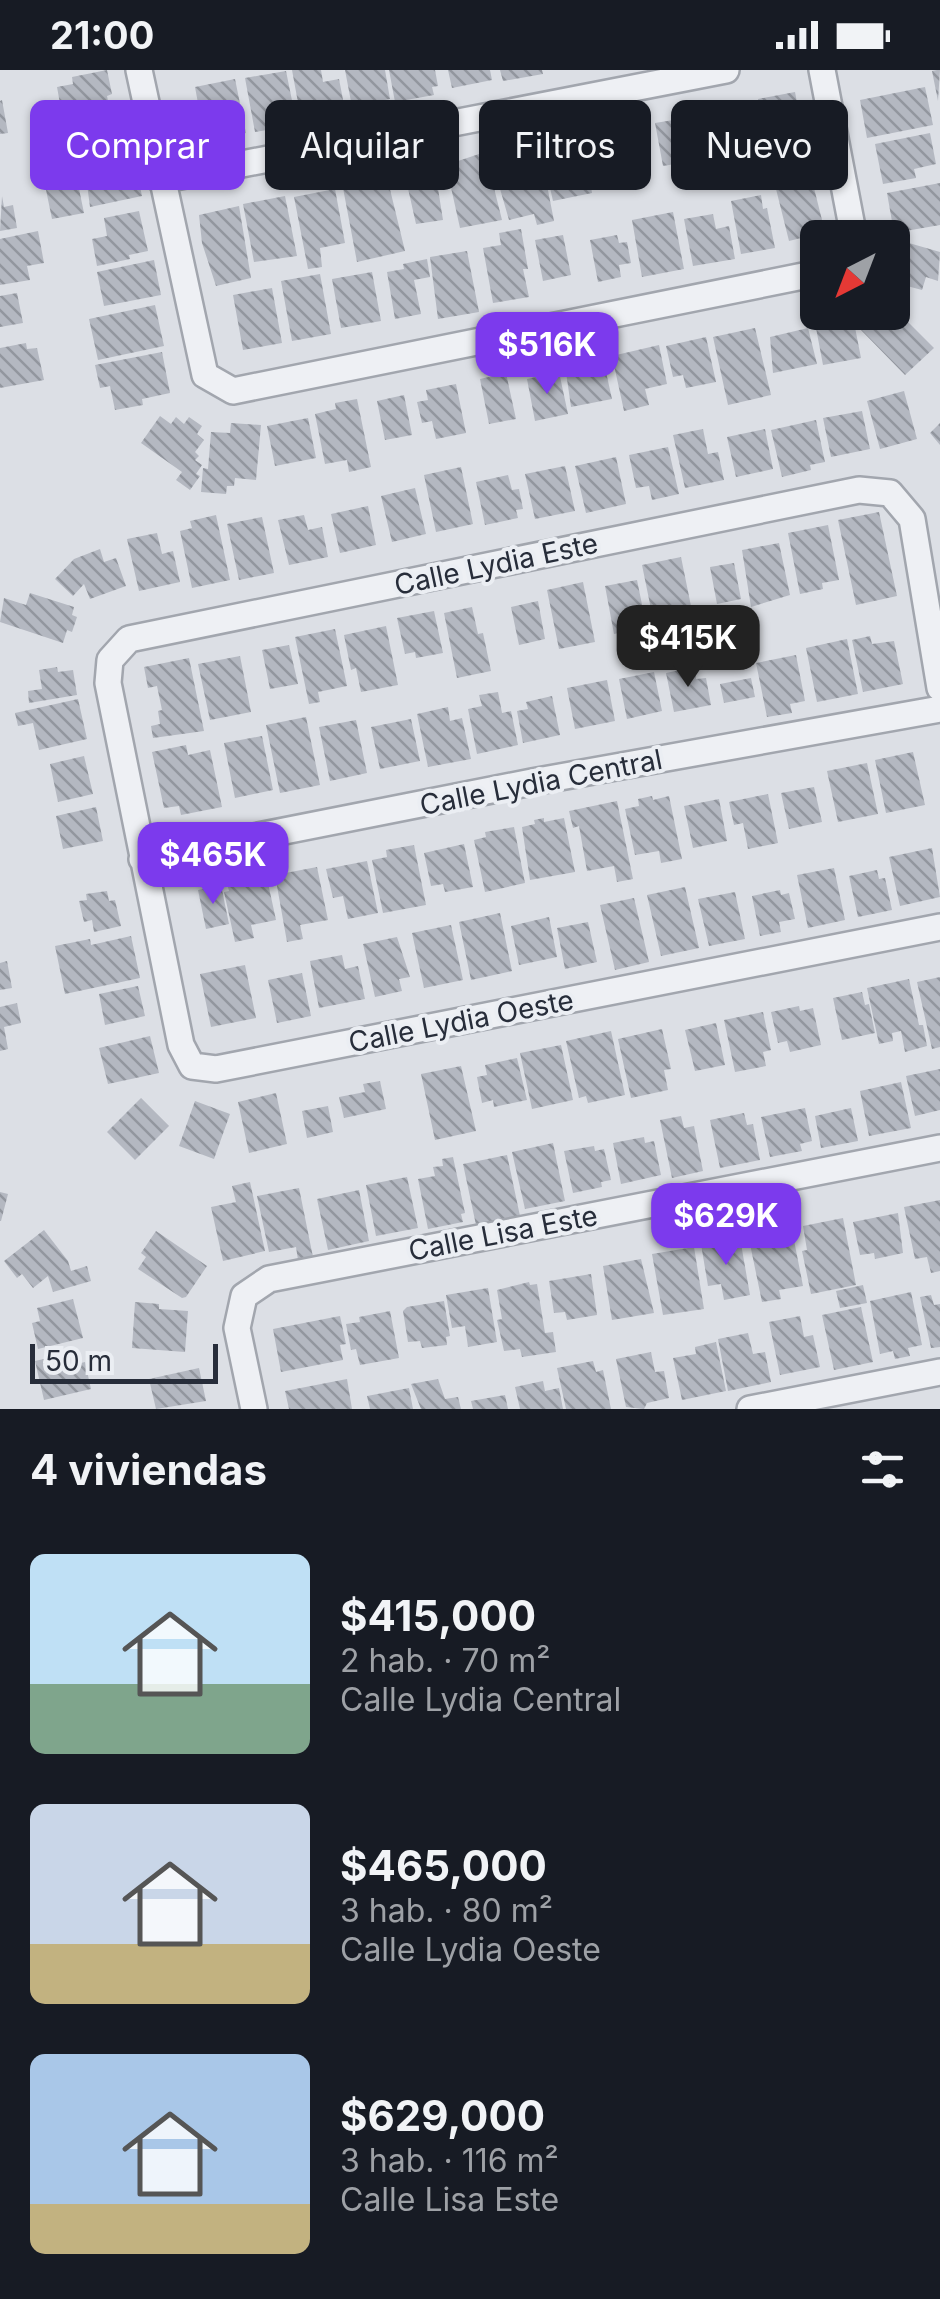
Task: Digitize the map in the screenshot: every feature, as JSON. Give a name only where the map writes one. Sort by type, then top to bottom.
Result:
[{"type":"street","points":[[139,70],[145,100]]},
{"type":"street","points":[[245,163],[726,70]]},
{"type":"street","points":[[822,70],[851,220]]},
{"type":"street","points":[[162,190],[204,374],[233,391],[800,277]]},
{"type":"street","name":"Calle Lydia Este","points":[[142,859],[108,683],[110,660],[129,639],[859,490],[890,493],[912,519],[940,688]]},
{"type":"street","name":"Calle Lydia Central","points":[[142,859],[532,782],[940,710]]},
{"type":"street","name":"Calle Lydia Oeste","points":[[142,859],[181,1045],[192,1066],[216,1069],[940,927]]},
{"type":"street","name":"Calle Lisa Este","points":[[254,1409],[237,1328],[244,1296],[269,1278],[940,1148]]},
{"type":"street","points":[[750,1409],[940,1372]]},
{"type":"building","points":[[107,70],[112,94],[108,100],[59,100],[57,87],[73,84],[72,77]]},
{"type":"building","points":[[292,70],[321,70],[323,82],[339,79],[343,100],[298,100]]},
{"type":"building","points":[[345,70],[385,70],[390,99],[351,100]]},
{"type":"building","points":[[389,70],[435,70],[438,86],[432,87],[434,95],[395,100]]},
{"type":"building","points":[[448,70],[490,70],[492,80],[452,88]]},
{"type":"building","points":[[500,70],[542,70],[543,74],[503,81]]},
{"type":"building","points":[[940,70],[938,101],[932,71]]},
{"type":"building","points":[[286,71],[292,100],[265,100],[265,130],[255,132],[245,78]]},
{"type":"building","points":[[235,79],[239,100],[197,100],[195,87]]},
{"type":"building","points":[[925,87],[933,125],[867,138],[860,100]]},
{"type":"building","points":[[795,92],[796,100],[758,100]]},
{"type":"building","points":[[0,101],[8,133],[0,134]]},
{"type":"building","points":[[671,120],[671,165],[663,166],[655,123]]},
{"type":"building","points":[[930,133],[936,164],[914,169],[916,178],[883,184],[875,144]]},
{"type":"building","points":[[479,154],[479,190],[494,190],[502,220],[460,228],[452,190],[459,190],[459,161]]},
{"type":"building","points":[[940,183],[940,225],[910,230],[910,220],[892,220],[887,193]]},
{"type":"building","points":[[46,190],[79,190],[84,213],[52,219]]},
{"type":"building","points":[[88,190],[141,190],[142,196],[90,207]]},
{"type":"building","points":[[335,190],[345,243],[320,248],[322,267],[308,269],[294,197]]},
{"type":"building","points":[[343,190],[390,190],[405,251],[357,262]]},
{"type":"building","points":[[408,190],[438,190],[443,220],[416,224]]},
{"type":"building","points":[[500,190],[548,190],[554,221],[537,225],[534,214],[509,220]]},
{"type":"building","points":[[551,190],[592,190],[592,193],[553,201]]},
{"type":"building","points":[[776,190],[814,190],[822,220],[800,220],[800,238],[789,241]]},
{"type":"building","points":[[761,195],[775,248],[741,254],[731,201]]},
{"type":"building","points":[[2,196],[4,207],[13,205],[17,228],[0,231]]},
{"type":"building","points":[[285,196],[297,256],[254,262],[243,204]]},
{"type":"building","points":[[239,206],[251,278],[216,286],[202,243],[199,215]]},
{"type":"building","points":[[139,211],[148,251],[97,266],[92,239],[107,236],[104,218]]},
{"type":"building","points":[[673,212],[684,269],[642,277],[632,220]]},
{"type":"building","points":[[713,214],[716,229],[729,226],[735,259],[693,266],[684,219]]},
{"type":"building","points":[[521,229],[529,297],[493,303],[483,248],[501,245],[499,233]]},
{"type":"building","points":[[38,231],[44,263],[27,266],[30,280],[0,285],[0,239]]},
{"type":"building","points":[[563,235],[571,275],[543,281],[535,240]]},
{"type":"building","points":[[617,235],[619,243],[627,242],[631,263],[619,265],[621,277],[598,282],[590,240]]},
{"type":"building","points":[[910,243],[940,252],[938,281],[926,277],[922,290],[910,287]]},
{"type":"building","points":[[467,251],[479,312],[438,319],[430,257]]},
{"type":"building","points":[[427,259],[430,277],[414,280],[421,314],[395,319],[387,272]]},
{"type":"building","points":[[154,260],[161,295],[104,306],[97,272]]},
{"type":"building","points":[[372,272],[381,321],[341,328],[332,279]]},
{"type":"building","points":[[320,274],[331,334],[292,341],[281,281]]},
{"type":"building","points":[[272,288],[282,343],[243,350],[233,295]]},
{"type":"building","points":[[17,293],[23,323],[0,327],[0,296]]},
{"type":"building","points":[[155,305],[164,346],[98,360],[89,319]]},
{"type":"building","points":[[910,324],[934,348],[905,375],[861,330],[910,330]]},
{"type":"building","points":[[755,328],[771,395],[728,405],[713,337]]},
{"type":"building","points":[[808,330],[817,364],[773,373],[770,337]]},
{"type":"building","points":[[816,330],[856,330],[861,358],[823,365]]},
{"type":"building","points":[[706,337],[716,382],[686,388],[683,375],[673,377],[666,346]]},
{"type":"building","points":[[26,343],[27,349],[37,348],[44,380],[0,388],[0,348]]},
{"type":"building","points":[[659,345],[667,384],[645,389],[649,405],[624,411],[612,356]]},
{"type":"building","points":[[162,352],[170,393],[142,399],[143,405],[115,410],[110,386],[100,388],[95,365]]},
{"type":"building","points":[[590,360],[593,374],[606,372],[612,399],[571,407],[565,365]]},
{"type":"building","points":[[559,372],[568,414],[535,421],[527,379]]},
{"type":"building","points":[[506,373],[516,419],[489,424],[480,379]]},
{"type":"building","points":[[456,384],[466,433],[436,439],[432,421],[422,423],[417,402],[428,400],[426,390]]},
{"type":"building","points":[[904,391],[917,439],[880,449],[867,401]]},
{"type":"building","points":[[404,395],[412,435],[385,440],[377,401]]},
{"type":"building","points":[[357,399],[371,467],[349,472],[347,460],[325,464],[315,414],[336,409],[335,403]]},
{"type":"building","points":[[862,411],[870,449],[831,457],[823,418]]},
{"type":"building","points":[[160,416],[171,424],[176,417],[184,424],[189,417],[202,426],[197,434],[204,440],[195,452],[199,456],[195,460],[202,465],[196,474],[200,476],[190,490],[176,480],[182,472],[141,443]]},
{"type":"building","points":[[308,418],[316,458],[275,466],[267,426]]},
{"type":"building","points":[[816,420],[825,462],[782,477],[771,430]]},
{"type":"building","points":[[231,423],[261,425],[256,480],[235,478],[234,486],[227,486],[226,494],[201,492],[203,468],[208,469],[211,432],[230,433]]},
{"type":"building","points":[[940,423],[940,445],[930,433]]},
{"type":"building","points":[[703,429],[708,454],[718,452],[724,480],[685,488],[673,435]]},
{"type":"building","points":[[765,429],[773,469],[736,477],[727,437]]},
{"type":"building","points":[[668,447],[679,494],[652,500],[649,486],[636,488],[629,455]]},
{"type":"building","points":[[616,457],[626,504],[586,513],[575,466]]},
{"type":"building","points":[[565,466],[575,511],[535,519],[525,474]]},
{"type":"building","points":[[461,467],[473,524],[436,532],[424,475]]},
{"type":"building","points":[[508,475],[512,490],[519,489],[523,509],[516,510],[518,518],[485,525],[476,482]]},
{"type":"building","points":[[415,488],[426,534],[392,542],[381,496]]},
{"type":"building","points":[[368,506],[376,545],[340,553],[331,514]]},
{"type":"building","points":[[879,512],[897,596],[856,605],[838,520]]},
{"type":"building","points":[[216,515],[230,580],[192,588],[180,531],[192,528],[190,521]]},
{"type":"building","points":[[304,515],[308,530],[322,527],[328,557],[289,565],[278,520]]},
{"type":"building","points":[[262,517],[274,573],[239,580],[227,524]]},
{"type":"building","points":[[828,525],[839,580],[822,583],[823,589],[800,594],[788,533]]},
{"type":"building","points":[[157,533],[162,554],[173,551],[180,582],[139,591],[127,539]]},
{"type":"building","points":[[779,543],[790,595],[751,607],[742,550]]},
{"type":"building","points":[[100,549],[104,562],[116,558],[126,586],[90,599],[84,584],[73,596],[55,579],[74,559]]},
{"type":"building","points":[[681,557],[691,606],[652,614],[642,565]]},
{"type":"building","points":[[734,563],[741,599],[717,604],[710,567]]},
{"type":"building","points":[[637,580],[649,639],[635,642],[632,630],[614,634],[605,586]]},
{"type":"building","points":[[583,582],[595,642],[559,649],[547,590]]},
{"type":"building","points":[[30,593],[74,607],[72,615],[77,617],[63,643],[0,622],[4,598],[26,605]]},
{"type":"building","points":[[538,601],[545,639],[519,645],[511,607]]},
{"type":"building","points":[[472,607],[478,634],[483,633],[491,671],[457,678],[444,613]]},
{"type":"building","points":[[434,611],[443,653],[416,658],[415,652],[405,654],[397,618]]},
{"type":"building","points":[[386,626],[398,685],[361,692],[356,668],[351,670],[344,635]]},
{"type":"building","points":[[335,629],[347,686],[318,692],[320,702],[309,704],[295,637]]},
{"type":"building","points":[[870,636],[872,644],[894,641],[903,684],[863,692],[852,640]]},
{"type":"building","points":[[847,639],[858,694],[817,702],[806,648]]},
{"type":"building","points":[[289,645],[298,684],[270,689],[262,650]]},
{"type":"building","points":[[796,655],[805,701],[790,704],[792,713],[767,717],[756,663]]},
{"type":"building","points":[[240,656],[251,712],[210,720],[198,664]]},
{"type":"building","points":[[189,658],[204,731],[153,738],[151,726],[160,724],[158,711],[162,710],[157,686],[148,688],[144,667]]},
{"type":"building","points":[[57,667],[58,672],[73,670],[77,695],[29,703],[28,691],[42,689],[39,670]]},
{"type":"building","points":[[694,667],[696,679],[706,678],[711,705],[674,712],[666,673]]},
{"type":"building","points":[[654,672],[662,711],[627,719],[619,679]]},
{"type":"building","points":[[751,678],[755,697],[724,703],[720,684]]},
{"type":"building","points":[[607,680],[615,721],[575,729],[567,688]]},
{"type":"building","points":[[498,692],[502,713],[511,711],[518,745],[477,754],[468,709],[482,706],[479,695]]},
{"type":"building","points":[[552,696],[560,735],[523,743],[517,711],[528,709],[526,702]]},
{"type":"building","points":[[78,699],[87,739],[39,750],[33,723],[18,726],[15,713]]},
{"type":"building","points":[[448,707],[450,721],[462,718],[471,759],[428,767],[417,714]]},
{"type":"building","points":[[306,717],[320,785],[280,793],[266,725]]},
{"type":"building","points":[[411,719],[420,761],[380,769],[371,727]]},
{"type":"building","points":[[356,720],[367,773],[330,781],[319,727]]},
{"type":"building","points":[[262,736],[273,790],[235,798],[224,743]]},
{"type":"building","points":[[186,745],[188,755],[210,750],[222,807],[181,815],[179,806],[164,808],[152,752]]},
{"type":"building","points":[[913,752],[925,805],[886,813],[875,760]]},
{"type":"building","points":[[84,756],[93,794],[58,802],[50,764]]},
{"type":"building","points":[[867,763],[878,814],[838,822],[827,771]]},
{"type":"building","points":[[814,787],[822,822],[789,829],[781,793]]},
{"type":"building","points":[[768,794],[778,843],[748,849],[743,823],[734,825],[729,802]]},
{"type":"building","points":[[652,796],[653,800],[669,796],[682,859],[661,863],[659,851],[635,855],[625,809],[639,806],[638,799]]},
{"type":"building","points":[[719,799],[727,841],[693,848],[684,806]]},
{"type":"building","points":[[617,801],[633,879],[617,882],[614,866],[587,871],[579,826],[573,828],[569,811]]},
{"type":"building","points":[[96,807],[103,841],[63,849],[56,816]]},
{"type":"building","points":[[544,818],[544,822],[564,818],[575,872],[530,880],[522,827]]},
{"type":"building","points":[[514,827],[525,883],[485,892],[474,840],[486,837],[485,832]]},
{"type":"building","points":[[464,844],[473,887],[445,892],[443,884],[431,886],[424,853]]},
{"type":"building","points":[[414,845],[426,905],[383,913],[372,860],[387,857],[386,850]]},
{"type":"building","points":[[932,848],[940,897],[900,906],[889,857]]},
{"type":"building","points":[[367,861],[378,913],[348,919],[343,896],[333,898],[326,869]]},
{"type":"building","points":[[317,867],[328,920],[300,925],[303,939],[287,942],[275,875]]},
{"type":"building","points":[[834,868],[845,920],[808,928],[797,875]]},
{"type":"building","points":[[877,870],[879,879],[885,878],[892,910],[858,917],[849,876]]},
{"type":"building","points":[[255,879],[256,886],[268,883],[276,920],[251,925],[254,938],[235,942],[224,892],[229,891],[228,887]]},
{"type":"building","points":[[221,885],[229,924],[206,929],[198,890]]},
{"type":"building","points":[[685,887],[699,948],[661,956],[647,895]]},
{"type":"building","points":[[780,890],[781,895],[789,893],[795,919],[779,922],[781,932],[760,936],[752,896]]},
{"type":"building","points":[[107,891],[109,901],[115,900],[121,926],[94,932],[92,920],[84,922],[79,901],[87,900],[86,894]]},
{"type":"building","points":[[735,892],[745,939],[709,946],[698,899]]},
{"type":"building","points":[[634,898],[649,962],[615,970],[600,905]]},
{"type":"building","points":[[500,913],[512,971],[471,980],[459,922]]},
{"type":"building","points":[[549,917],[557,957],[519,965],[511,926]]},
{"type":"building","points":[[588,922],[597,962],[565,969],[557,928]]},
{"type":"building","points":[[451,925],[463,980],[424,988],[412,933]]},
{"type":"building","points":[[131,936],[140,978],[65,994],[55,946],[90,939],[91,945]]},
{"type":"building","points":[[397,937],[410,977],[399,979],[402,991],[375,997],[363,944]]},
{"type":"building","points":[[342,955],[345,969],[358,966],[365,999],[319,1008],[310,961]]},
{"type":"building","points":[[7,961],[12,988],[0,990],[0,963]]},
{"type":"building","points":[[245,965],[256,1018],[211,1027],[200,974]]},
{"type":"building","points":[[302,973],[311,1016],[277,1023],[268,980]]},
{"type":"building","points":[[940,977],[940,1047],[932,1049],[917,982]]},
{"type":"building","points":[[909,979],[927,1046],[905,1052],[901,1031],[892,1033],[893,1041],[879,1044],[867,988]]},
{"type":"building","points":[[138,986],[145,1016],[105,1025],[99,994]]},
{"type":"building","points":[[862,992],[865,1005],[869,1004],[875,1033],[842,1040],[833,998]]},
{"type":"building","points":[[17,1003],[21,1023],[4,1027],[8,1049],[0,1051],[0,1007]]},
{"type":"building","points":[[799,1006],[800,1011],[813,1008],[821,1045],[790,1052],[787,1041],[778,1043],[771,1012]]},
{"type":"building","points":[[763,1012],[771,1050],[763,1052],[766,1066],[735,1072],[724,1020]]},
{"type":"building","points":[[716,1023],[725,1065],[695,1071],[685,1030]]},
{"type":"building","points":[[662,1029],[671,1069],[664,1070],[668,1090],[631,1098],[618,1039]]},
{"type":"building","points":[[611,1031],[625,1095],[588,1103],[586,1096],[579,1098],[566,1041]]},
{"type":"building","points":[[150,1036],[159,1073],[108,1084],[99,1048]]},
{"type":"building","points":[[561,1045],[573,1100],[532,1109],[520,1053]]},
{"type":"building","points":[[517,1058],[527,1100],[494,1107],[493,1100],[482,1103],[477,1077],[487,1075],[485,1065]]},
{"type":"building","points":[[461,1066],[476,1131],[435,1140],[421,1074]]},
{"type":"building","points":[[940,1069],[940,1110],[915,1116],[906,1076]]},
{"type":"building","points":[[380,1081],[386,1109],[344,1118],[339,1097],[365,1092],[363,1084]]},
{"type":"building","points":[[901,1082],[911,1128],[869,1136],[860,1091]]},
{"type":"building","points":[[276,1093],[287,1144],[249,1153],[238,1102]]},
{"type":"building","points":[[141,1098],[169,1126],[135,1160],[107,1132]]},
{"type":"building","points":[[195,1101],[230,1114],[214,1159],[179,1146]]},
{"type":"building","points":[[328,1106],[333,1132],[307,1138],[302,1111]]},
{"type":"building","points":[[805,1108],[812,1141],[800,1144],[802,1151],[770,1157],[761,1117]]},
{"type":"building","points":[[851,1108],[858,1141],[821,1148],[815,1116]]},
{"type":"building","points":[[744,1113],[747,1125],[753,1124],[760,1160],[720,1168],[710,1120]]},
{"type":"building","points":[[681,1116],[684,1128],[694,1126],[703,1171],[672,1178],[660,1120]]},
{"type":"building","points":[[644,1137],[645,1143],[654,1141],[661,1175],[621,1184],[613,1143]]},
{"type":"building","points":[[553,1143],[565,1201],[525,1209],[512,1152]]},
{"type":"building","points":[[594,1146],[595,1151],[604,1149],[611,1180],[601,1182],[602,1187],[573,1193],[564,1151]]},
{"type":"building","points":[[507,1155],[520,1216],[476,1225],[463,1164]]},
{"type":"building","points":[[453,1157],[465,1213],[461,1214],[463,1222],[428,1229],[418,1179],[435,1176],[433,1167],[443,1166],[442,1159]]},
{"type":"building","points":[[407,1177],[418,1228],[376,1236],[366,1185]]},
{"type":"building","points":[[250,1182],[265,1251],[223,1261],[211,1207],[236,1202],[232,1186]]},
{"type":"building","points":[[299,1188],[313,1257],[298,1260],[296,1247],[269,1252],[257,1196]]},
{"type":"building","points":[[359,1190],[369,1241],[328,1250],[317,1199]]},
{"type":"building","points":[[0,1192],[8,1194],[1,1221],[0,1221]]},
{"type":"building","points":[[940,1200],[940,1271],[931,1273],[927,1257],[915,1259],[904,1207]]},
{"type":"building","points":[[898,1213],[903,1253],[875,1259],[874,1253],[860,1255],[853,1222]]},
{"type":"building","points":[[843,1218],[856,1285],[811,1294],[802,1251],[807,1250],[803,1226]]},
{"type":"building","points":[[44,1230],[71,1271],[87,1266],[91,1281],[53,1292],[48,1276],[33,1288],[22,1274],[17,1278],[4,1261]]},
{"type":"building","points":[[156,1231],[207,1266],[186,1297],[138,1269],[146,1257],[141,1253]]},
{"type":"building","points":[[793,1235],[803,1286],[779,1290],[781,1299],[762,1302],[750,1244]]},
{"type":"building","points":[[740,1238],[750,1295],[724,1300],[721,1284],[708,1286],[701,1244]]},
{"type":"building","points":[[694,1247],[704,1309],[663,1315],[652,1254]]},
{"type":"building","points":[[641,1259],[654,1313],[612,1320],[603,1266]]},
{"type":"building","points":[[591,1274],[597,1315],[567,1320],[565,1312],[554,1313],[549,1281]]},
{"type":"building","points":[[529,1282],[537,1284],[545,1333],[553,1332],[556,1352],[522,1357],[520,1349],[504,1351],[497,1320],[502,1319],[497,1290]]},
{"type":"building","points":[[863,1285],[867,1303],[840,1308],[836,1291]]},
{"type":"building","points":[[488,1288],[497,1342],[468,1347],[465,1326],[452,1328],[446,1295]]},
{"type":"building","points":[[911,1292],[922,1345],[908,1348],[910,1356],[895,1359],[893,1351],[880,1354],[870,1301]]},
{"type":"building","points":[[931,1295],[934,1305],[940,1304],[940,1347],[931,1348],[920,1297]]},
{"type":"building","points":[[73,1299],[83,1338],[38,1349],[32,1323],[40,1321],[37,1308]]},
{"type":"building","points":[[444,1301],[450,1336],[446,1337],[447,1345],[422,1348],[420,1341],[408,1342],[403,1311]]},
{"type":"building","points":[[135,1302],[188,1311],[185,1352],[132,1348]]},
{"type":"building","points":[[861,1307],[873,1362],[834,1370],[822,1315]]},
{"type":"building","points":[[390,1311],[399,1358],[360,1365],[356,1349],[351,1350],[346,1324],[360,1322],[359,1317]]},
{"type":"building","points":[[340,1316],[346,1344],[340,1345],[343,1360],[281,1372],[273,1329]]},
{"type":"building","points":[[800,1316],[804,1337],[813,1335],[820,1367],[780,1375],[769,1322]]},
{"type":"building","points":[[748,1333],[753,1354],[765,1352],[771,1382],[728,1391],[718,1339]]},
{"type":"building","points":[[716,1342],[726,1391],[682,1400],[673,1358],[696,1354],[695,1347]]},
{"type":"building","points":[[651,1352],[655,1372],[664,1371],[669,1398],[647,1403],[644,1409],[626,1407],[616,1359]]},
{"type":"building","points":[[61,1355],[64,1367],[85,1362],[91,1389],[44,1400],[35,1361]]},
{"type":"building","points":[[593,1361],[596,1372],[603,1370],[611,1409],[566,1409],[557,1368]]},
{"type":"building","points":[[199,1368],[206,1401],[156,1409],[149,1379]]},
{"type":"building","points":[[347,1379],[352,1409],[289,1409],[285,1391]]},
{"type":"building","points":[[438,1379],[445,1399],[458,1397],[461,1409],[421,1409],[411,1384]]},
{"type":"building","points":[[543,1381],[545,1391],[559,1388],[563,1409],[520,1409],[515,1387]]},
{"type":"building","points":[[409,1388],[413,1409],[370,1409],[367,1396]]},
{"type":"building","points":[[505,1395],[508,1409],[473,1409],[471,1401]]}]
